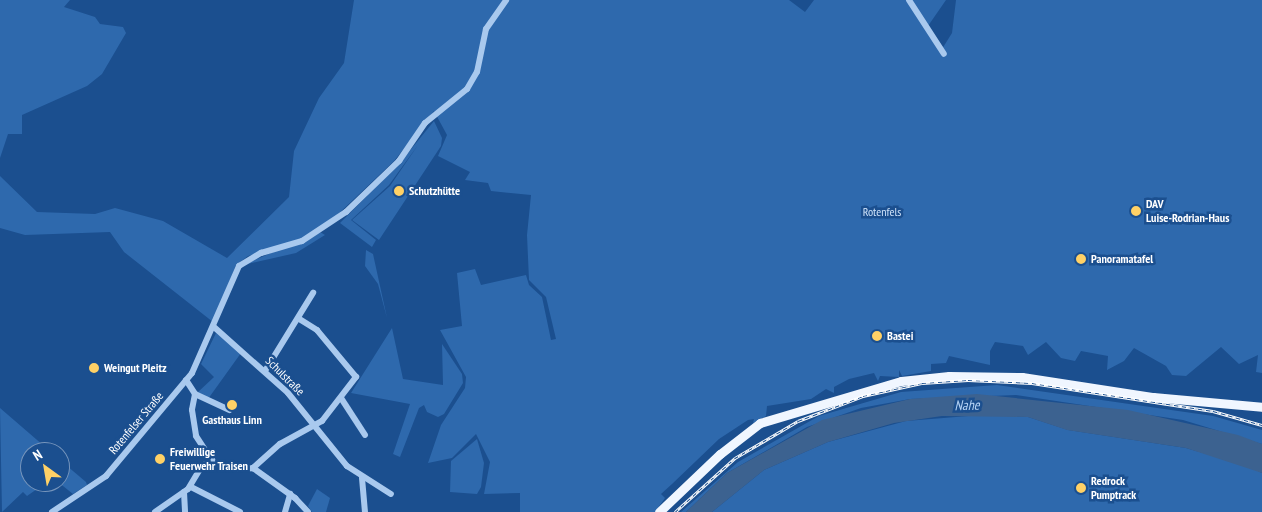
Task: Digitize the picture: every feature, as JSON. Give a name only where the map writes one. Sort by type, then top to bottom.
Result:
[{"type":"main road","points":[[659,512],[720,454],[760,423],[901,381],[948,376],[1022,377],[1153,397],[1258,406]]},
{"type":"street","name":"Rotenfelser Straße","points":[[52,512],[106,476],[186,380],[214,327],[239,266],[261,253],[302,241],[346,212],[399,161],[425,123],[467,88],[476,72],[484,33],[506,0]]},
{"type":"street","points":[[909,0],[944,54]]},
{"type":"street","points":[[265,371],[313,293]]},
{"type":"street","points":[[253,468],[280,444],[314,426],[341,398],[356,377],[317,330],[298,318]]},
{"type":"street","name":"Schulstraße","points":[[214,327],[288,393],[314,426],[362,478],[391,494]]},
{"type":"street","points":[[186,380],[195,394],[229,410]]},
{"type":"street","points":[[195,394],[192,410],[195,433],[212,460],[223,467],[253,468],[290,494],[308,512]]},
{"type":"street","points":[[341,398],[365,435]]},
{"type":"street","points":[[154,512],[191,487],[202,466],[212,460]]},
{"type":"street","points":[[362,478],[365,512]]},
{"type":"street","points":[[191,487],[240,512]]},
{"type":"street","points":[[184,492],[185,512]]},
{"type":"street","points":[[285,512],[290,494]]},
{"type":"green space","points":[[0,0],[70,0],[64,7],[95,17],[100,24],[123,27],[126,33],[102,74],[87,86],[22,115],[22,134],[8,134],[0,158]]},
{"type":"green space","name":"Rotenfels","points":[[354,0],[789,0],[805,12],[814,0],[946,0],[928,26],[942,49],[952,33],[956,0],[1262,0],[1262,373],[1256,372],[1258,355],[1239,364],[1221,347],[1186,376],[1172,375],[1166,366],[1134,348],[1124,361],[1107,370],[1108,356],[1081,351],[1075,361],[1061,358],[1046,342],[1028,355],[1023,346],[995,342],[990,351],[990,365],[949,356],[946,363],[931,364],[931,371],[902,376],[899,370],[899,377],[880,376],[878,381],[874,373],[849,379],[834,387],[834,393],[826,389],[811,399],[767,406],[766,416],[753,423],[754,419],[748,420],[719,439],[661,494],[665,498],[655,512],[520,512],[520,493],[484,494],[490,462],[476,434],[452,458],[428,463],[441,425],[465,388],[466,377],[440,330],[462,326],[457,273],[475,269],[481,285],[526,275],[529,285],[542,297],[551,340],[556,339],[546,297],[529,280],[527,235],[531,195],[491,191],[488,183],[465,180],[470,172],[438,156],[447,135],[434,111],[394,161],[334,218],[297,241],[248,256],[236,265],[213,322],[124,252],[110,232],[25,235],[0,228],[0,176],[37,212],[95,214],[115,208],[163,221],[227,258],[289,197],[294,151],[319,98],[344,63]]},
{"type":"green space","points":[[434,121],[442,138],[441,146],[379,240],[352,220],[390,186],[418,145],[389,185],[351,220],[376,240],[372,247],[340,223],[399,164]]},
{"type":"green space","points":[[320,232],[325,235],[296,253],[243,265]]},
{"type":"green space","points":[[366,250],[373,254],[387,318],[378,284],[365,266]]},
{"type":"green space","points":[[392,328],[403,379],[443,385],[442,344],[462,374],[463,383],[444,414],[438,417],[427,412],[424,405],[419,408],[400,457],[393,454],[410,404],[351,393]]},
{"type":"green space","points":[[216,333],[241,353],[208,399],[197,393],[214,377],[201,364]]},
{"type":"green space","points":[[997,385],[1213,416],[1262,430],[1262,444],[1183,420],[1016,395],[910,399],[861,408],[807,427],[727,473],[686,512],[681,512],[738,462],[819,416],[901,392]]},
{"type":"green space","points":[[0,408],[39,442],[20,442],[20,492],[23,492],[2,512]]},
{"type":"green space","points":[[981,415],[1028,417],[1068,430],[1186,448],[1247,466],[1262,473],[1262,512],[712,512],[764,470],[828,442],[906,421]]},
{"type":"green space","points":[[477,439],[484,463],[481,487],[477,494],[450,492],[451,461]]},
{"type":"green space","points":[[70,468],[87,485],[73,494],[70,492]]},
{"type":"green space","points":[[317,489],[330,498],[326,512],[312,512],[308,506]]},
{"type":"green space","points":[[23,492],[33,492],[27,496]]},
{"type":"water","name":"Nahe","points":[[977,394],[1128,410],[1238,435],[1262,444],[1262,473],[1186,448],[1067,430],[1028,417],[942,416],[894,423],[828,442],[764,470],[712,512],[686,512],[727,473],[822,420],[910,399]]},
{"type":"railway","points":[[675,512],[735,458],[798,421],[863,396],[922,383],[968,380],[1032,383],[1213,411],[1262,425]]},
{"type":"place","name":"Schutzhütte","points":[[399,191]]},
{"type":"place","name":"DAV Luise-Rodrian-Haus","points":[[1136,211]]},
{"type":"place","name":"Panoramatafel","points":[[1081,259]]},
{"type":"place","name":"Bastei","points":[[877,336]]},
{"type":"place","name":"Weingut Pleitz","points":[[94,368]]},
{"type":"place","name":"Gasthaus Linn","points":[[232,405]]},
{"type":"place","name":"Freiwillige Feuerwehr Traisen","points":[[160,459]]},
{"type":"place","name":"Redrock Pumptrack","points":[[1081,488]]}]
